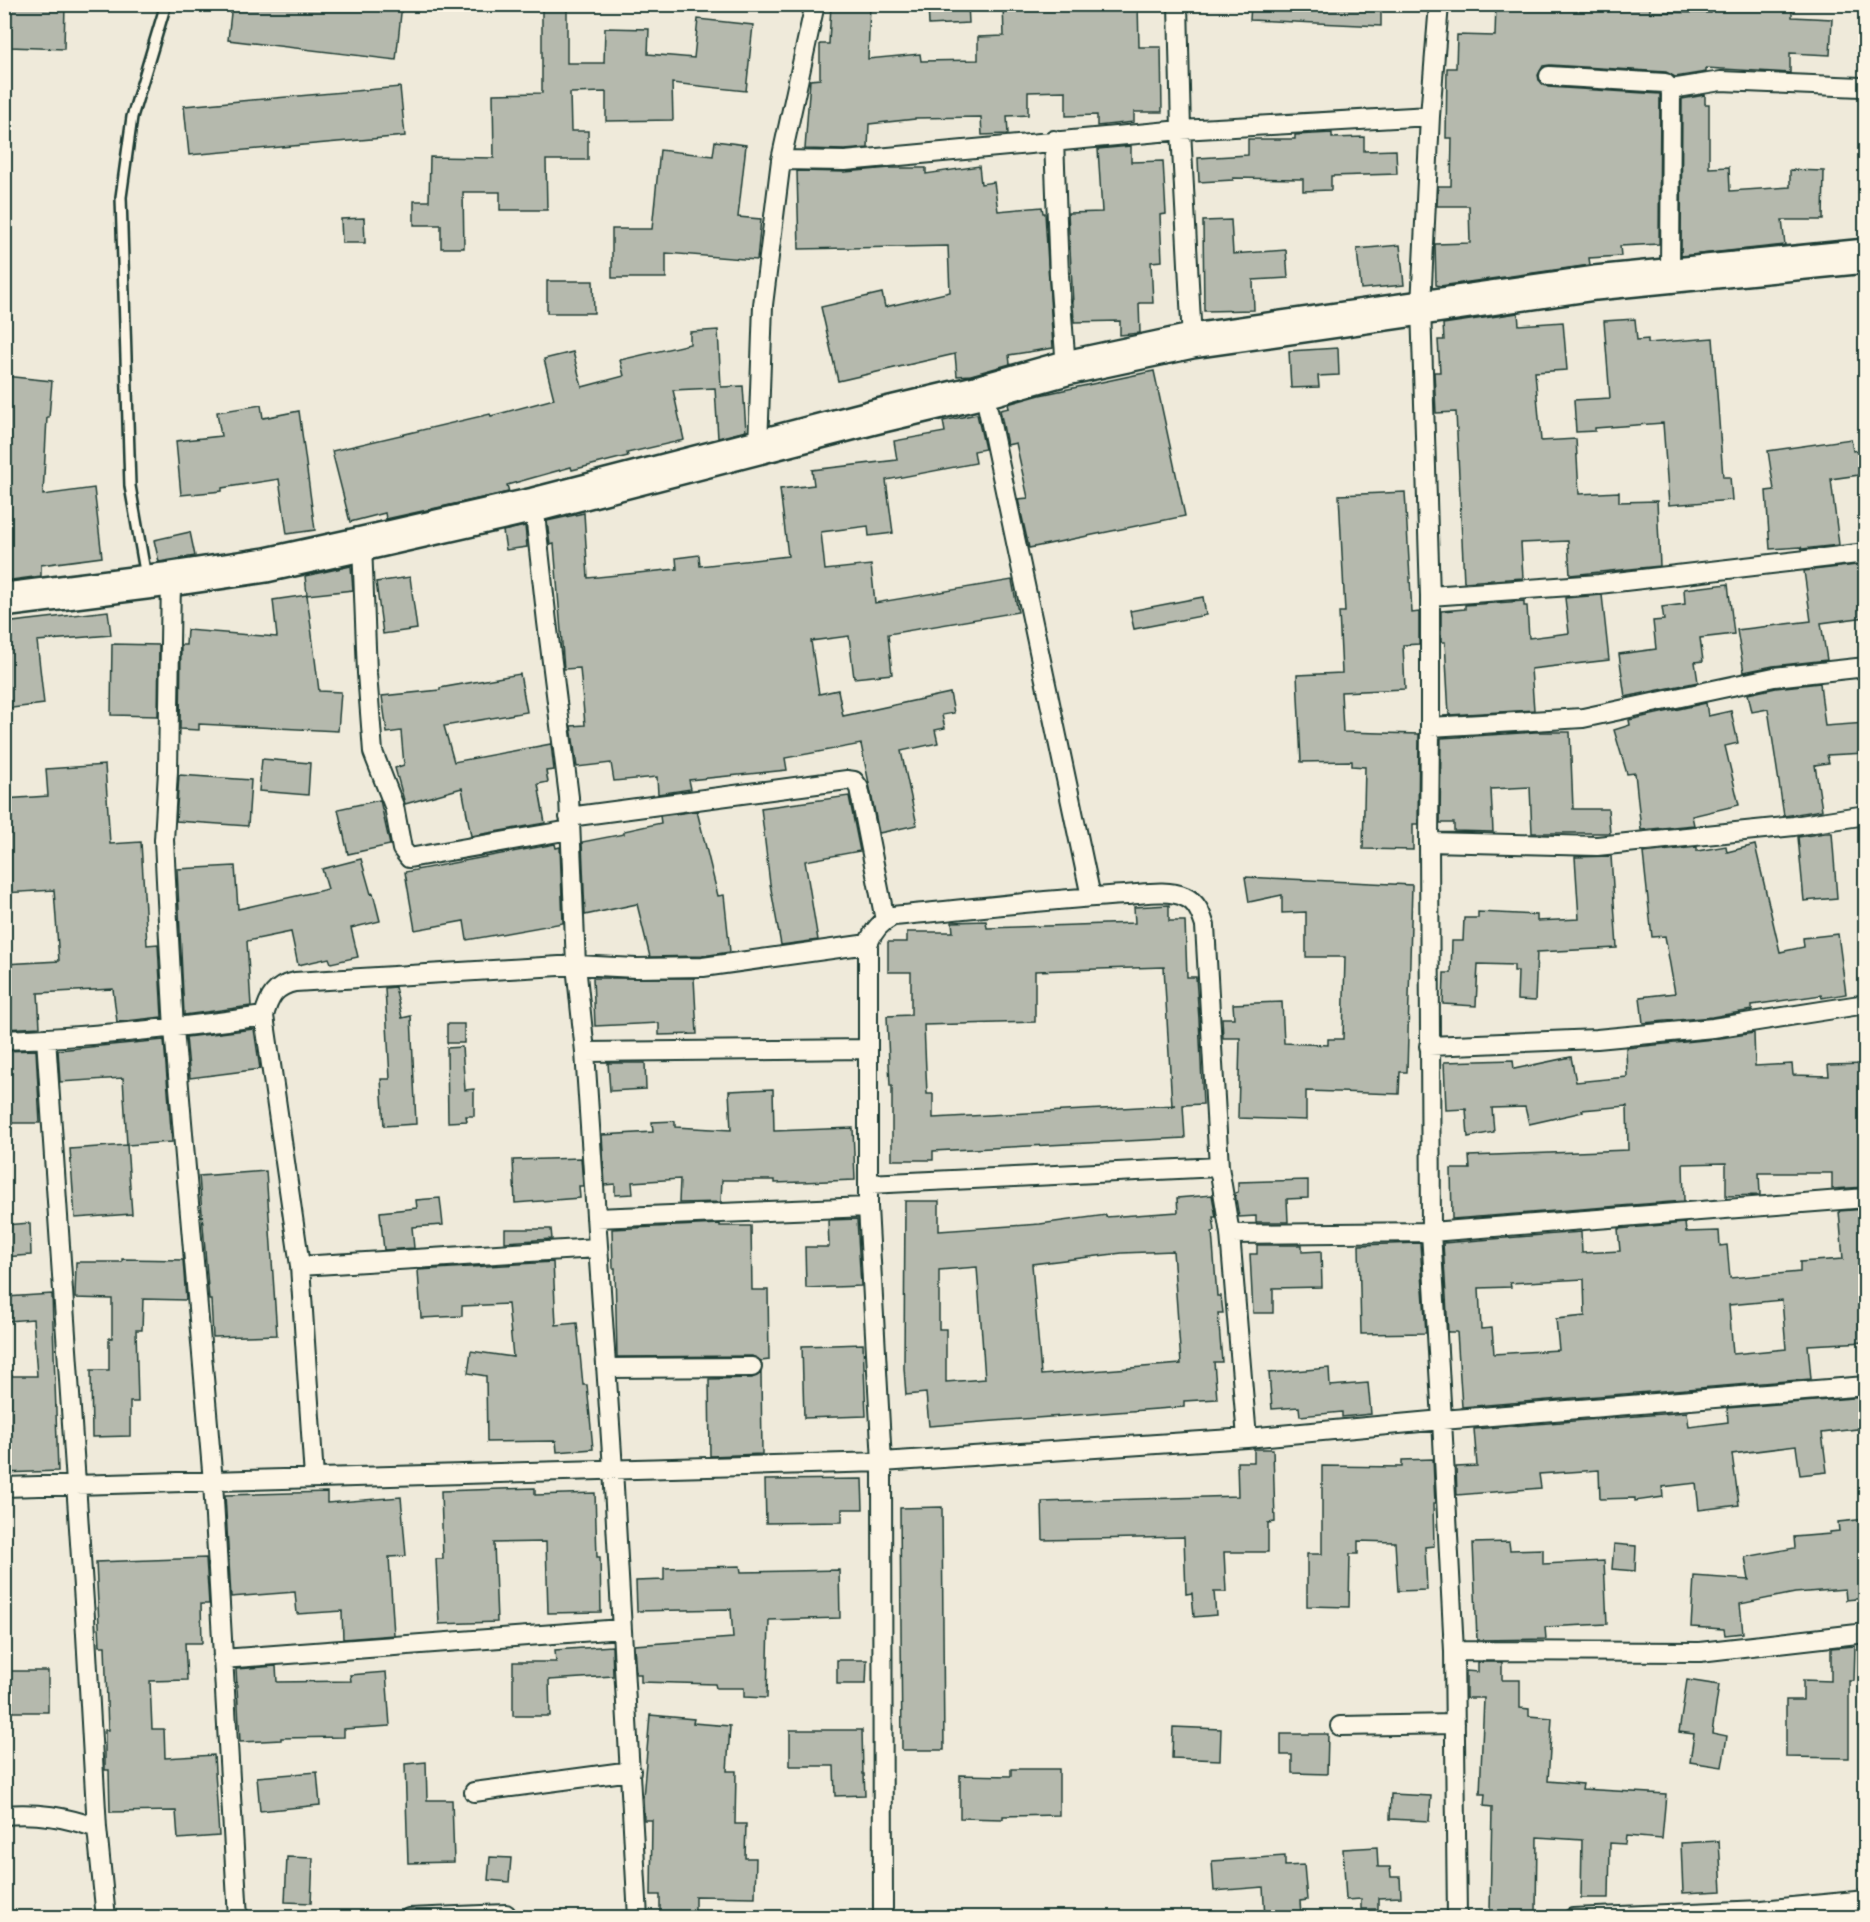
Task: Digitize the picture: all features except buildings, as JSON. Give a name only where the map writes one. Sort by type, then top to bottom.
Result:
[{"type":"highway","points":[[4,600],[266,565],[534,505],[1066,369],[1192,341],[1595,283],[1866,256]]},
{"type":"street","points":[[758,447],[763,305],[782,160],[815,4]]},
{"type":"street","points":[[1178,4],[1181,130],[1192,341]]},
{"type":"street","points":[[1439,4],[1430,116],[1421,307],[1430,596],[1431,1232],[1454,1651],[1457,1917]]},
{"type":"street","points":[[1549,76],[1665,83],[1671,89],[1670,276]]},
{"type":"street","points":[[1671,89],[1721,81],[1861,87]]},
{"type":"street","points":[[782,160],[845,161],[1181,130],[1430,116]]},
{"type":"street","points":[[1054,140],[1059,275],[1066,369]]},
{"type":"street","points":[[984,391],[1091,897]]},
{"type":"street","points":[[534,505],[569,797],[576,965],[585,1052],[613,1469],[638,1917]]},
{"type":"street","points":[[362,544],[367,673],[373,752],[394,806],[402,849],[410,858],[569,824],[847,780],[854,781],[860,788],[885,920]]},
{"type":"street","points":[[1430,596],[1599,584],[1866,553]]},
{"type":"street","points":[[159,581],[168,771],[164,840],[174,1029],[213,1482],[238,1917]]},
{"type":"street","points":[[1430,727],[1583,718],[1774,677],[1866,667]]},
{"type":"street","points":[[1429,842],[1597,846],[1794,826],[1866,815]]},
{"type":"street","points":[[883,1917],[882,1462],[868,1207],[868,944],[873,932],[885,920],[893,916],[1091,897],[1168,893],[1184,896],[1194,903],[1205,926],[1219,1167],[1230,1234],[1247,1438]]},
{"type":"street","points":[[314,1478],[300,1266],[264,1016],[272,994],[283,985],[295,982],[576,965],[636,968],[703,967],[868,944]]},
{"type":"street","points":[[1429,1046],[1608,1038],[1713,1028],[1866,1004]]},
{"type":"street","points":[[4,1040],[174,1029],[264,1016]]},
{"type":"street","points":[[46,1038],[97,1828],[106,1917]]},
{"type":"street","points":[[585,1052],[868,1049]]},
{"type":"street","points":[[868,1184],[1219,1167]]},
{"type":"street","points":[[1230,1234],[1431,1232],[1866,1198]]},
{"type":"street","points":[[596,1218],[868,1207]]},
{"type":"street","points":[[300,1266],[597,1248]]},
{"type":"street","points":[[606,1368],[752,1367]]},
{"type":"street","points":[[4,1487],[882,1462],[1247,1438],[1866,1386]]},
{"type":"street","points":[[222,1659],[621,1629]]},
{"type":"street","points":[[1454,1651],[1700,1652],[1866,1633]]},
{"type":"street","points":[[1340,1726],[1455,1724]]},
{"type":"street","points":[[474,1792],[631,1771]]},
{"type":"street","points":[[4,1815],[52,1815],[97,1828]]},
{"type":"street","points":[[1573,1917],[1762,1914],[1866,1900]]},
{"type":"street","points":[[409,1917],[506,1914]]},
{"type":"lane","points":[[159,581],[130,486],[121,197],[132,117],[166,4]]}]
